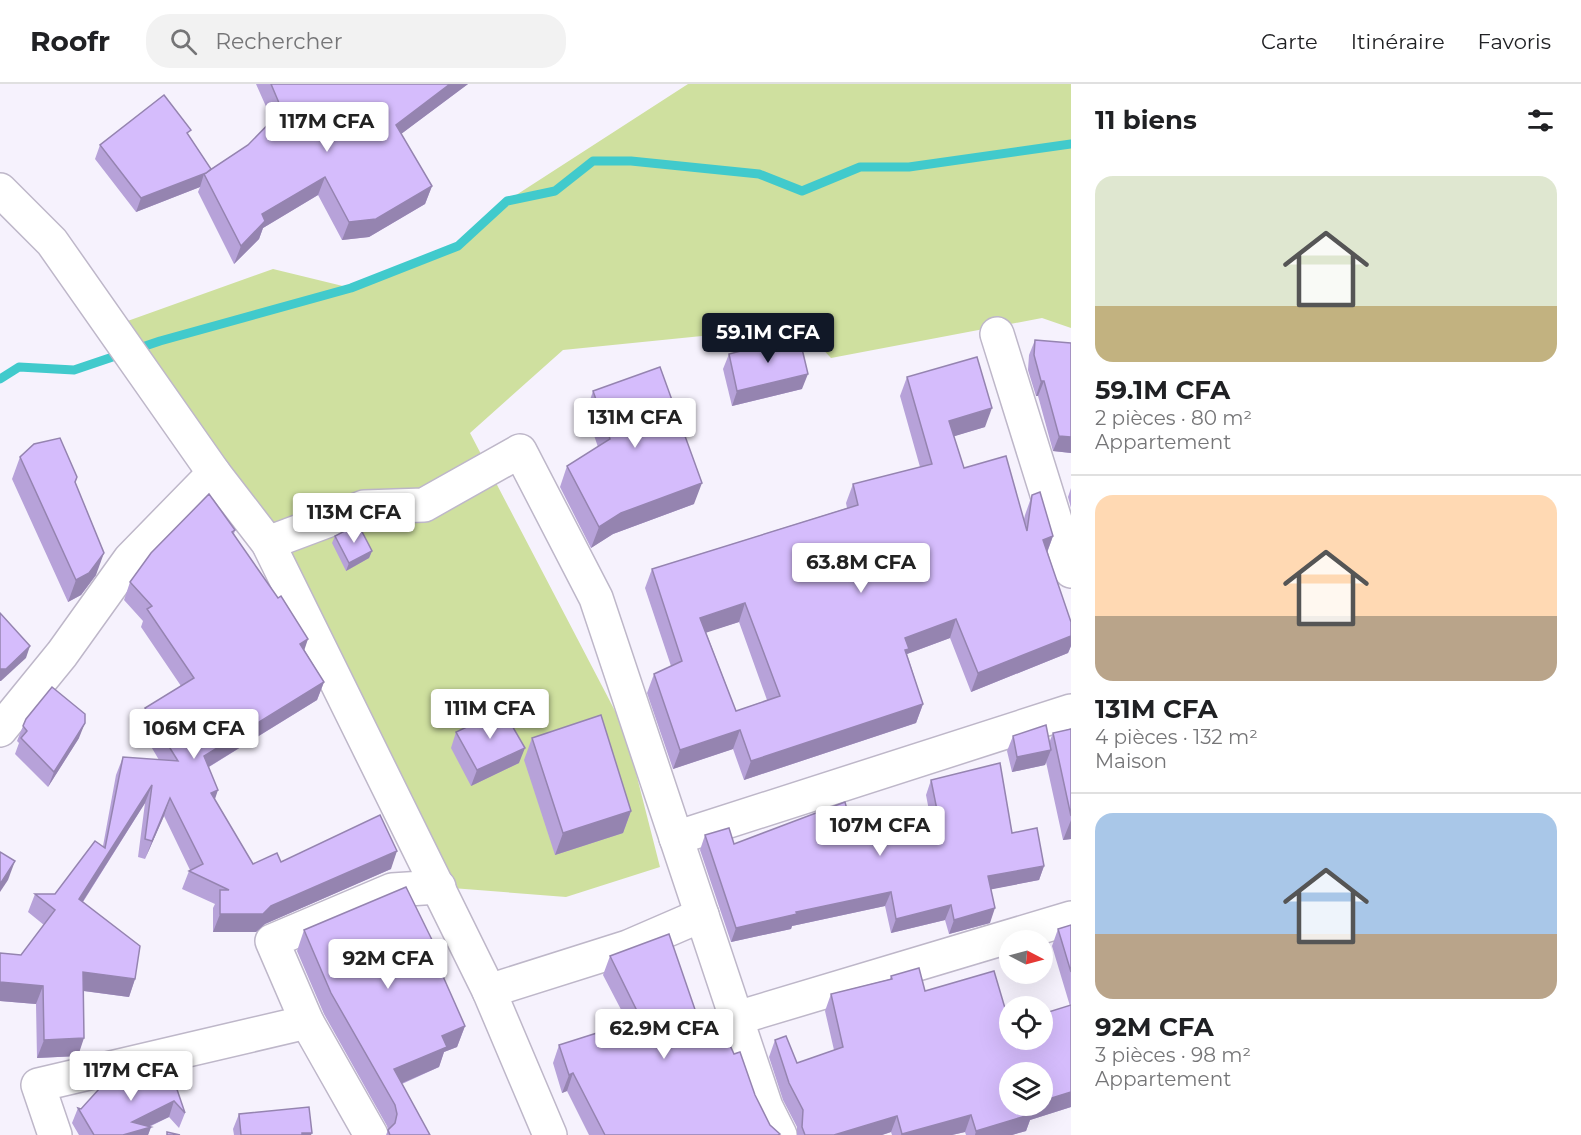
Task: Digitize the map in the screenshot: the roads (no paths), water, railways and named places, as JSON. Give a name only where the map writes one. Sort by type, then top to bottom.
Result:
[{"type":"street","points":[[0,190],[52,242],[214,473],[268,543],[489,991],[549,1135]]},
{"type":"street","points":[[997,334],[1071,570]]},
{"type":"street","points":[[268,543],[364,507],[424,505],[520,451],[596,598],[766,1107],[780,1135]]},
{"type":"street","points":[[0,730],[62,654],[130,559],[214,473]]},
{"type":"street","points":[[676,838],[1071,711]]},
{"type":"street","points":[[370,1135],[307,1022],[272,941],[392,890],[439,887]]},
{"type":"street","points":[[489,991],[627,947],[702,915]]},
{"type":"street","points":[[736,1018],[1071,918]]},
{"type":"street","points":[[55,1135],[38,1085],[307,1022]]},
{"type":"waterway","points":[[0,379],[19,367],[74,370],[160,341],[351,288],[458,246],[507,201],[555,191],[593,161],[631,161],[759,174],[802,191],[860,167],[909,167],[1071,144]]}]
